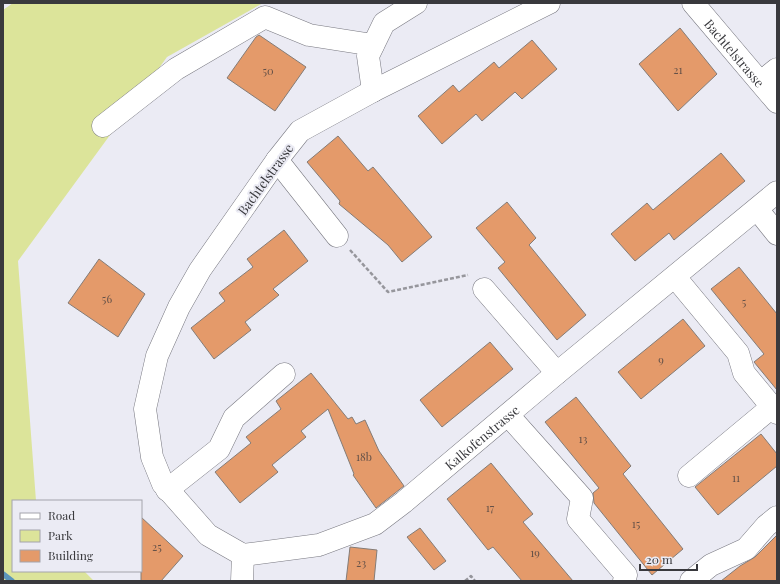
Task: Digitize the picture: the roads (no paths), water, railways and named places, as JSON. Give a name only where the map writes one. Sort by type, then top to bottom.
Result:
[{"type":"street","points":[[373,90],[368,56],[373,45],[384,24],[416,3]]},
{"type":"street","name":"Bachtelstrasse","points":[[165,487],[152,457],[145,409],[157,356],[179,307],[200,270],[277,160],[300,132],[373,90],[549,3]]},
{"type":"street","name":"Bachtelstrasse","points":[[697,5],[769,76],[777,102]]},
{"type":"street","points":[[103,126],[176,69],[265,16],[309,35],[373,45]]},
{"type":"street","points":[[277,160],[337,236]]},
{"type":"street","name":"Kalkofenstrasse","points":[[243,554],[319,545],[375,524],[404,502],[557,373],[777,192]]},
{"type":"street","points":[[756,210],[777,234]]},
{"type":"street","points":[[675,277],[738,353],[744,373],[775,410],[689,476]]},
{"type":"street","points":[[484,289],[557,373]]},
{"type":"street","points":[[242,581],[243,554],[208,535],[165,487],[219,449],[234,418],[284,374]]},
{"type":"street","points":[[508,415],[582,498],[578,519],[626,575],[624,581]]},
{"type":"street","points":[[691,581],[711,565],[746,548],[766,526],[777,517]]},
{"type":"waterway","points":[[3,574],[12,581]]}]
